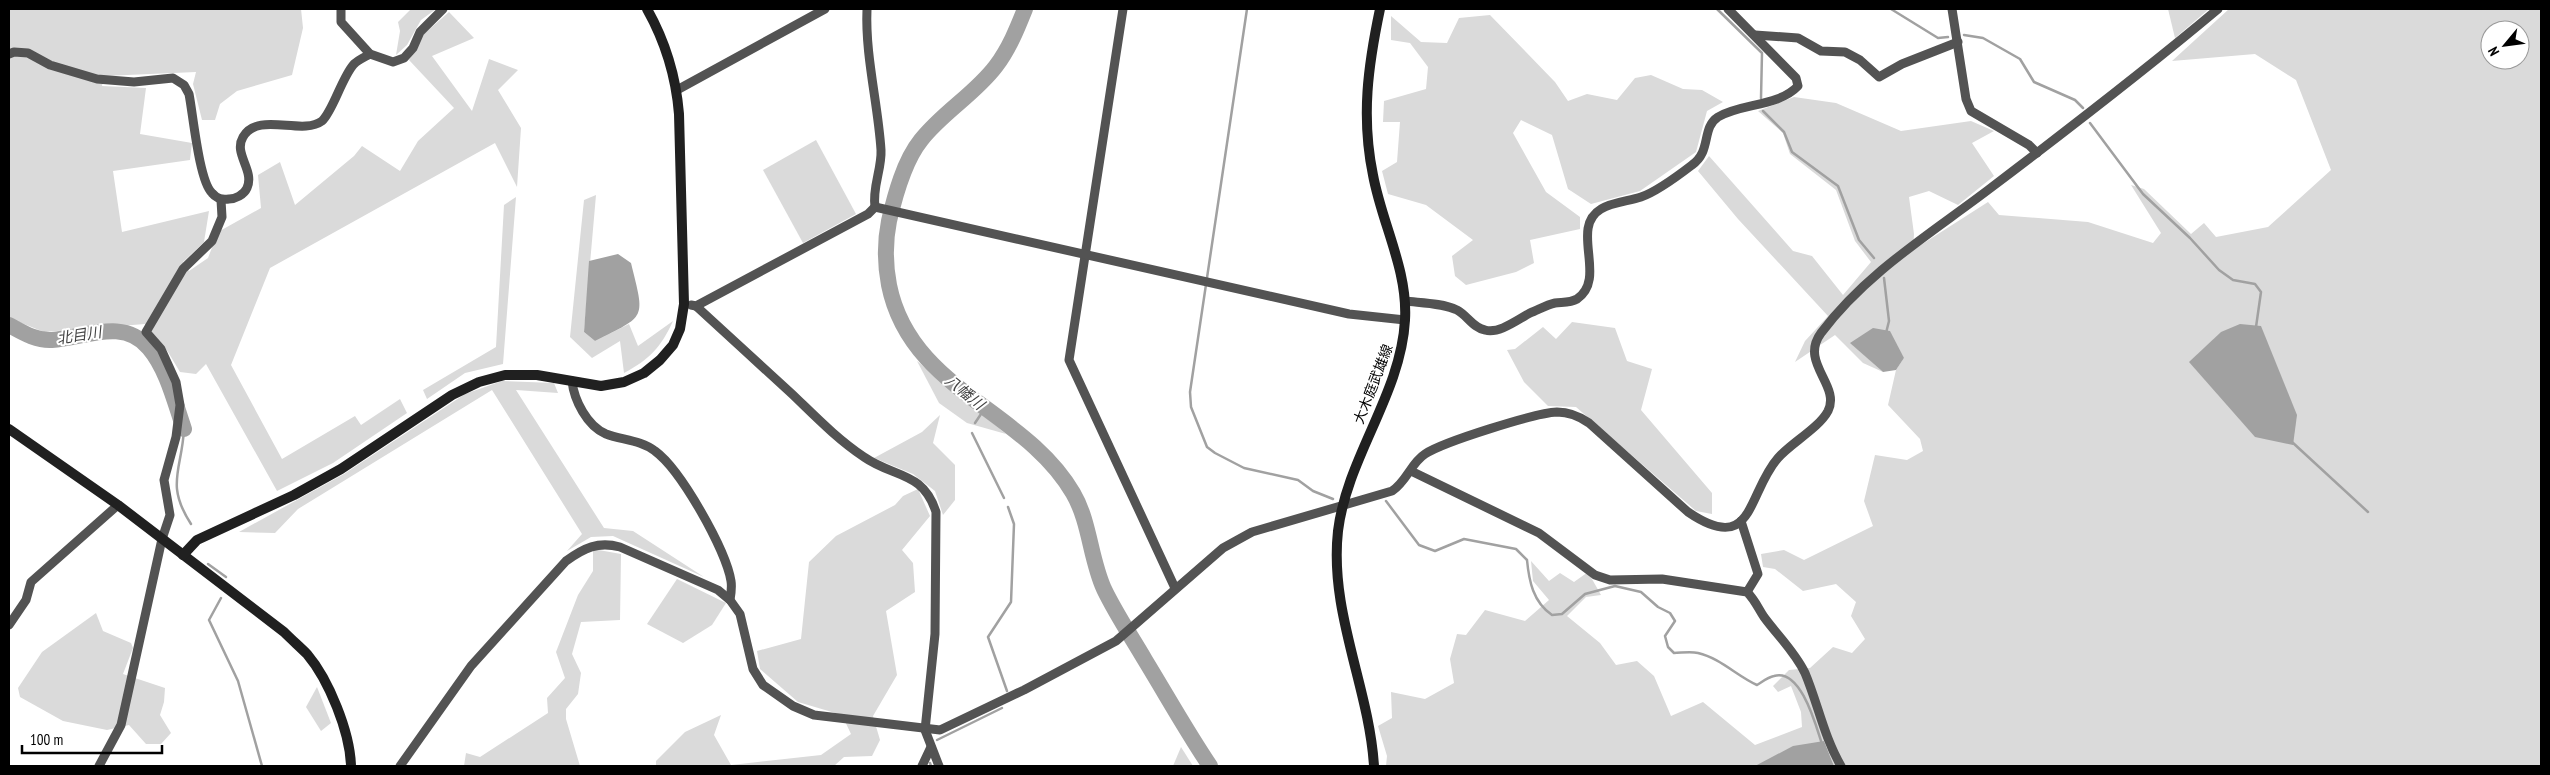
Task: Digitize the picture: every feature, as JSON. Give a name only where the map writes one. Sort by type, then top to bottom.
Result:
[{"type":"street","points":[[341,9],[342,22],[370,54],[393,62],[404,58],[413,48],[420,32],[443,9]]},
{"type":"street","points":[[183,555],[197,540],[294,495],[341,469],[452,395],[479,382],[505,375],[537,375],[601,386],[624,382],[644,373],[673,345],[680,329],[684,304],[677,90],[668,55],[647,9]]},
{"type":"street","points":[[677,90],[825,9]]},
{"type":"street","points":[[867,9],[871,68],[882,152],[874,196],[878,207]]},
{"type":"street","points":[[1123,9],[1069,360],[1175,588]]},
{"type":"street","name":"大木庭武雄線","points":[[1374,766],[1370,730],[1340,606],[1336,572],[1338,531],[1343,506],[1359,458],[1401,354],[1405,320],[1405,301],[1400,270],[1373,176],[1365,124],[1368,79],[1380,9]]},
{"type":"street","points":[[1405,301],[1448,307],[1460,311],[1476,326],[1485,330],[1496,330],[1541,308],[1576,299],[1586,290],[1590,275],[1588,230],[1592,217],[1596,213],[1601,209],[1643,196],[1694,164],[1704,152],[1708,127],[1715,119],[1726,112],[1751,107],[1793,92],[1798,86],[1796,78],[1728,9]]},
{"type":"street","points":[[1952,9],[1966,99],[1970,111],[2029,145],[2036,153]]},
{"type":"street","points":[[400,766],[471,666],[566,561],[580,551],[595,545],[607,544],[620,547],[718,590],[730,600],[740,614],[753,669],[763,685],[793,706],[814,715],[925,730],[940,730],[1024,690],[1116,641],[1175,588],[1236,539],[1252,532],[1392,491],[1401,485],[1418,460],[1436,448],[1539,415],[1568,413],[1589,423],[1688,512],[1706,524],[1727,528],[1741,521],[1749,512],[1778,458],[1828,411],[1830,396],[1814,355],[1815,342],[1822,332],[1888,263],[2098,108],[2218,9]]},
{"type":"street","points":[[1755,35],[1798,38],[1821,51],[1845,52],[1860,60],[1879,77],[1902,64],[1958,42]]},
{"type":"street","points":[[9,54],[14,52],[28,53],[50,65],[97,79],[134,82],[173,78],[184,85],[189,94],[204,180],[211,193],[221,200],[236,199],[247,189],[249,176],[240,149],[243,137],[252,128],[266,125],[309,126],[322,120],[354,64],[370,54]]},
{"type":"street","points":[[99,766],[121,725],[162,539],[170,515],[164,480],[176,437],[180,405],[176,382],[161,349],[146,332],[183,269],[212,242],[222,217],[221,200]]},
{"type":"street","points":[[878,207],[910,216],[1349,314],[1405,320]]},
{"type":"street","points":[[696,306],[878,207]]},
{"type":"street","points":[[684,304],[696,306],[839,438],[877,465],[912,478],[932,497],[936,512],[935,634],[925,730],[939,766]]},
{"type":"street","points":[[572,381],[574,393],[581,408],[595,427],[604,433],[640,443],[655,451],[672,467],[687,488],[721,552],[731,582],[730,600]]},
{"type":"street","points":[[9,429],[118,505],[284,632],[307,655],[319,672],[335,704],[349,745],[351,766]]},
{"type":"street","points":[[1411,471],[1539,533],[1595,575],[1610,580],[1662,579],[1747,592],[1754,598],[1764,616],[1790,649],[1804,672],[1834,753],[1842,766]]},
{"type":"street","points":[[9,625],[26,600],[31,582],[118,505]]},
{"type":"street","points":[[1741,521],[1758,574],[1747,592]]},
{"type":"street","points":[[922,766],[931,747]]},
{"type":"shaded area","points":[[9,9],[301,9],[303,28],[292,75],[237,91],[220,104],[215,120],[202,120],[193,84],[196,72],[104,76],[102,86],[146,88],[140,134],[192,143],[190,160],[113,171],[122,232],[209,211],[204,242],[183,262],[189,271],[208,258],[218,232],[261,208],[258,175],[280,162],[295,205],[354,156],[362,146],[400,171],[418,141],[454,108],[409,60],[424,34],[449,12],[474,38],[432,56],[472,111],[489,59],[518,70],[498,90],[521,128],[517,187],[495,143],[270,268],[231,365],[282,459],[355,416],[361,425],[400,399],[407,413],[333,463],[277,491],[206,364],[196,374],[180,372],[168,352],[145,324],[44,332],[9,318]]},
{"type":"shaded area","points":[[411,9],[436,9],[421,20],[407,45],[396,55],[400,31],[398,22]]},
{"type":"shaded area","points":[[2168,9],[2209,9],[2175,38]]},
{"type":"shaded area","points":[[2229,9],[2541,9],[2541,766],[1834,766],[1824,741],[1755,766],[1386,766],[1387,756],[1378,726],[1392,718],[1391,692],[1425,699],[1454,683],[1450,659],[1457,634],[1466,635],[1485,610],[1525,621],[1549,600],[1533,581],[1531,561],[1549,581],[1560,573],[1574,582],[1588,572],[1601,595],[1586,597],[1567,616],[1600,643],[1616,665],[1637,661],[1654,676],[1671,716],[1703,702],[1755,745],[1802,727],[1801,712],[1791,686],[1778,692],[1773,686],[1789,670],[1810,668],[1833,647],[1852,653],[1865,639],[1851,616],[1856,602],[1836,584],[1803,591],[1775,569],[1763,567],[1761,554],[1784,550],[1804,560],[1873,526],[1864,501],[1875,455],[1907,460],[1923,451],[1920,439],[1888,405],[1896,370],[1904,358],[1851,343],[1883,372],[1863,363],[1835,335],[1795,362],[1805,341],[1828,316],[1738,219],[1698,171],[1709,156],[1793,251],[1812,256],[1843,295],[1871,262],[1855,241],[1836,190],[1790,154],[1783,133],[1758,111],[1794,97],[1836,103],[1901,131],[1971,121],[1994,131],[1972,143],[1994,176],[1958,205],[1929,191],[1909,197],[1914,234],[1913,250],[1988,202],[1999,215],[2088,222],[2153,243],[2161,233],[2131,185],[2144,189],[2191,234],[2204,223],[2216,237],[2268,227],[2331,170],[2296,80],[2255,54],[2172,61]]},
{"type":"shaded area","points":[[1490,15],[1555,82],[1568,101],[1587,94],[1617,100],[1635,78],[1651,75],[1683,89],[1702,90],[1723,102],[1707,111],[1696,152],[1640,191],[1591,204],[1568,189],[1552,135],[1521,120],[1513,133],[1546,192],[1580,217],[1580,229],[1530,240],[1534,263],[1516,272],[1466,285],[1455,276],[1452,256],[1473,240],[1426,205],[1388,194],[1382,171],[1397,162],[1400,122],[1383,122],[1384,101],[1426,89],[1428,67],[1410,43],[1391,40],[1391,16],[1421,42],[1447,43],[1459,18]]},
{"type":"shaded area","points":[[816,140],[856,214],[803,243],[763,170]]},
{"type":"shaded area","points":[[596,195],[584,332],[595,341],[629,324],[638,346],[673,321],[654,352],[641,363],[624,373],[620,341],[592,358],[570,337],[584,200]]},
{"type":"shaded area","points":[[516,197],[503,364],[465,373],[427,399],[423,390],[496,347],[504,205]]},
{"type":"shaded area","points":[[618,254],[631,263],[639,296],[638,314],[625,326],[595,341],[584,332],[589,261]]},
{"type":"shaded area","points":[[1572,322],[1615,328],[1627,361],[1652,369],[1641,410],[1712,493],[1712,514],[1696,511],[1576,407],[1548,406],[1524,382],[1507,350],[1515,349],[1543,327],[1556,339]]},
{"type":"shaded area","points":[[2240,324],[2261,326],[2297,415],[2293,445],[2255,437],[2189,362],[2221,332]]},
{"type":"shaded area","points":[[1873,328],[1890,331],[1904,358],[1896,370],[1883,372],[1850,343]]},
{"type":"shaded area","points":[[917,361],[1006,434],[967,423],[939,403]]},
{"type":"shaded area","points":[[502,381],[554,383],[558,393],[516,390],[604,528],[633,531],[704,577],[613,536],[591,537],[567,551],[582,534],[492,390],[298,509],[275,533],[239,532],[344,474],[465,394]]},
{"type":"shaded area","points":[[940,415],[933,443],[955,465],[955,500],[943,515],[935,491],[913,474],[874,458],[922,432]]},
{"type":"shaded area","points":[[918,489],[930,516],[902,550],[913,563],[915,592],[886,611],[897,675],[873,716],[880,740],[872,756],[844,757],[834,766],[656,766],[656,761],[685,732],[721,715],[714,735],[731,765],[821,755],[851,734],[842,715],[798,702],[760,669],[757,651],[801,639],[809,562],[836,536],[895,505],[903,496]]},
{"type":"shaded area","points":[[593,549],[621,554],[620,620],[581,622],[572,654],[581,673],[578,694],[566,709],[566,719],[580,766],[464,766],[466,753],[480,757],[548,713],[547,698],[565,678],[556,652],[578,595],[593,571]]},
{"type":"shaded area","points":[[677,579],[726,603],[712,625],[683,643],[647,624]]},
{"type":"shaded area","points":[[96,613],[103,631],[131,643],[133,648],[123,674],[165,688],[164,702],[160,715],[171,733],[161,744],[146,744],[129,725],[107,730],[63,721],[20,697],[18,688],[42,652]]},
{"type":"shaded area","points":[[317,687],[331,723],[321,731],[306,707]]},
{"type":"shaded area","points":[[1824,741],[1834,766],[1755,766],[1793,746]]},
{"type":"shaded area","points":[[1181,747],[1193,766],[1173,766]]},
{"type":"waterway","name":"八幡川","points":[[1025,9],[1009,46],[996,66],[979,85],[921,140],[905,168],[897,189],[888,229],[886,261],[889,285],[901,321],[920,350],[944,375],[970,397],[1027,440],[1052,464],[1073,493],[1087,528],[1099,577],[1104,589],[1210,766]]},
{"type":"waterway","points":[[1247,9],[1190,392],[1191,407],[1207,447],[1215,453],[1244,468],[1298,480],[1313,491],[1333,499]]},
{"type":"waterway","points":[[1717,9],[1762,53],[1761,98]]},
{"type":"waterway","points":[[1891,9],[1938,38],[1948,37]]},
{"type":"waterway","points":[[1964,35],[1983,38],[2020,59],[2034,82],[2075,100],[2083,108]]},
{"type":"waterway","points":[[1763,111],[1784,132],[1792,152],[1838,186],[1859,240],[1874,258]]},
{"type":"waterway","points":[[2090,123],[2143,194],[2190,238],[2219,270],[2233,280],[2255,284],[2261,292],[2256,327]]},
{"type":"waterway","points":[[1884,278],[1889,321],[1886,333]]},
{"type":"waterway","name":"北目川","points":[[9,325],[29,336],[46,340],[116,331],[128,333],[139,339],[149,348],[161,366],[184,429]]},
{"type":"waterway","points":[[975,423],[985,408]]},
{"type":"waterway","points":[[184,429],[177,487],[183,510],[191,524]]},
{"type":"waterway","points":[[972,433],[1004,498]]},
{"type":"waterway","points":[[2292,442],[2368,512]]},
{"type":"waterway","points":[[1386,501],[1419,545],[1435,551],[1464,539],[1516,549],[1527,560],[1529,576],[1536,597],[1540,604],[1552,615],[1562,614],[1585,594],[1615,586],[1641,592],[1658,607],[1670,613],[1675,621],[1665,636],[1668,647],[1674,653],[1692,652],[1706,655],[1757,685],[1767,678],[1774,676],[1784,676],[1792,681],[1806,700],[1822,744]]},
{"type":"waterway","points":[[1007,691],[988,637],[1011,602],[1014,524],[1008,507]]},
{"type":"waterway","points":[[208,564],[226,577]]},
{"type":"waterway","points":[[221,598],[209,620],[238,681],[262,766]]},
{"type":"waterway","points":[[937,740],[1002,708]]}]
